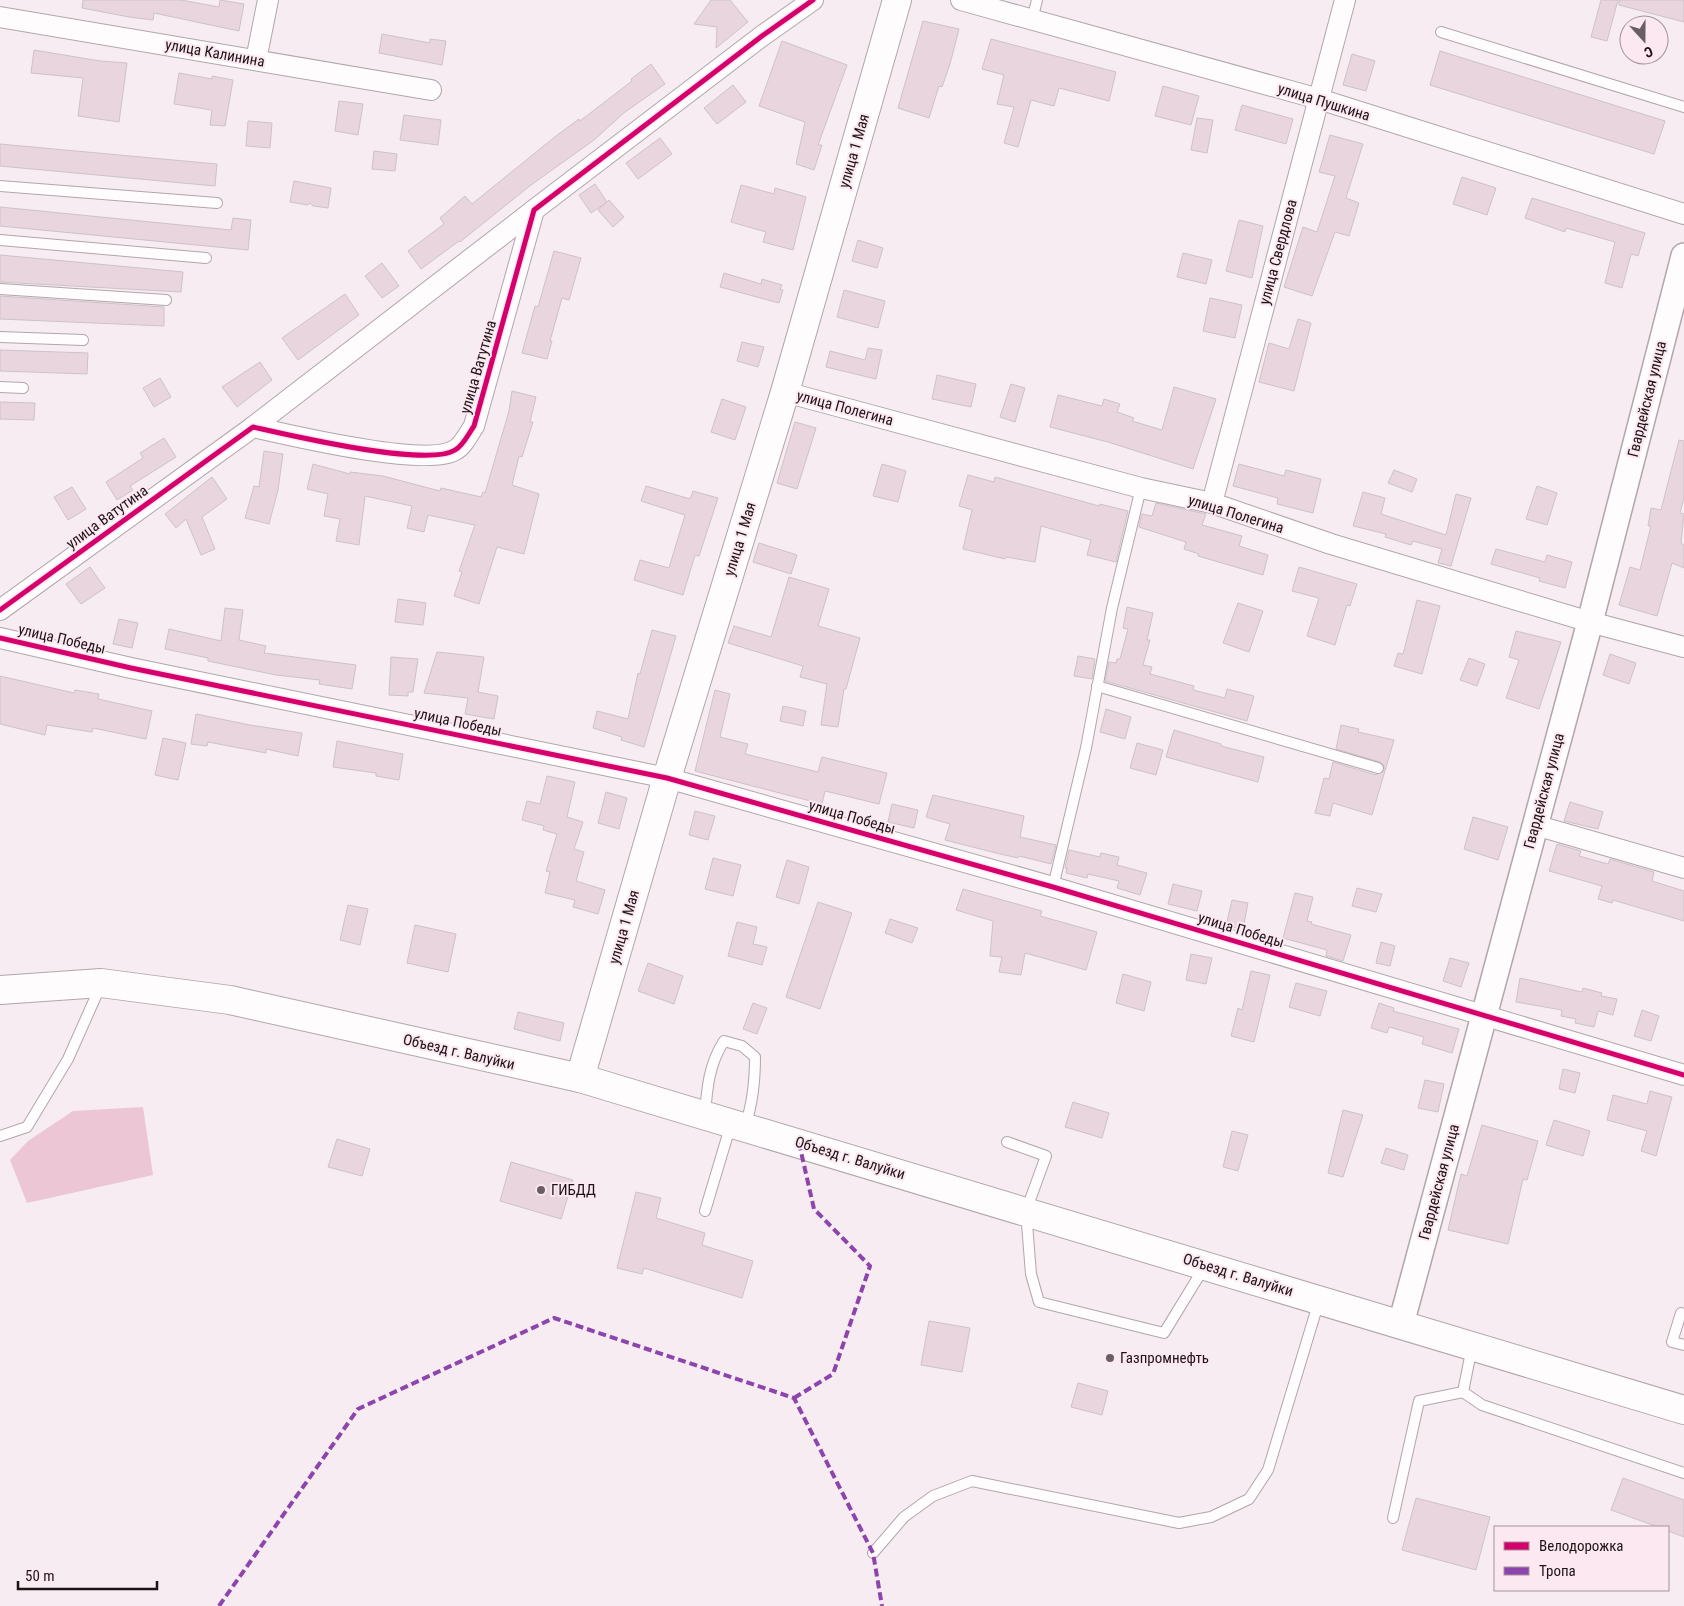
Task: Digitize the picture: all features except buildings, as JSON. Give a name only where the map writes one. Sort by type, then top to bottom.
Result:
[{"type":"main road","name":"улица 1 Мая","points":[[580,1078],[667,778],[785,392],[897,0]]},
{"type":"main road","name":"Объезд г. Валуйки","points":[[0,990],[101,983],[230,1000],[580,1078],[1684,1410]]},
{"type":"street","points":[[256,60],[268,0]]},
{"type":"street","points":[[253,427],[762,36],[813,0]]},
{"type":"street","name":"улица Пушкина","points":[[961,0],[1319,99],[1684,214]]},
{"type":"street","name":"улица Свердлова","points":[[1212,503],[1345,0]]},
{"type":"street","name":"улица Калинина","points":[[0,17],[431,90]]},
{"type":"street","name":"улица Ватутина","points":[[0,610],[253,427],[380,452],[436,456],[456,450],[474,426],[534,210]]},
{"type":"street","name":"Гвардейская улица","points":[[1400,1324],[1590,622],[1684,256]]},
{"type":"street","name":"улица Полегина","points":[[785,392],[1141,488],[1212,503],[1331,544],[1590,622],[1684,647]]},
{"type":"street","name":"улица Победы","points":[[0,638],[131,668],[667,778],[1053,887],[1684,1075]]},
{"type":"street","points":[[1535,825],[1684,868]]},
{"type":"lane","points":[[1032,20],[1037,0]]},
{"type":"lane","points":[[1441,32],[1684,107]]},
{"type":"lane","points":[[0,186],[217,203]]},
{"type":"lane","points":[[0,240],[206,258]]},
{"type":"lane","points":[[0,289],[166,300]]},
{"type":"lane","points":[[0,337],[83,340]]},
{"type":"lane","points":[[0,387],[23,388]]},
{"type":"lane","points":[[1053,887],[1086,748],[1112,608],[1141,488]]},
{"type":"lane","points":[[1097,686],[1378,768]]},
{"type":"lane","points":[[0,1136],[27,1127],[68,1059],[101,983]]},
{"type":"lane","points":[[704,1211],[738,1125],[751,1109],[755,1084],[755,1057],[742,1046],[724,1041],[716,1053],[708,1078],[705,1115]]},
{"type":"lane","points":[[1007,1142],[1046,1156],[1026,1211],[1031,1274],[1039,1302],[1164,1333],[1205,1265]]},
{"type":"lane","points":[[874,1553],[904,1517],[934,1496],[972,1481],[1179,1523],[1211,1517],[1248,1499],[1268,1470],[1320,1300]]},
{"type":"lane","points":[[1681,1312],[1672,1342],[1684,1345]]},
{"type":"lane","points":[[1463,1392],[1472,1346]]},
{"type":"lane","points":[[1393,1518],[1418,1401],[1463,1392],[1482,1406],[1684,1474]]},
{"type":"shaded area","points":[[143,1107],[153,1175],[27,1203],[10,1160],[28,1141],[73,1111]]},
{"type":"marked path","points":[[794,1398],[833,1374],[870,1266],[814,1209],[799,1143]]},
{"type":"marked path","points":[[219,1606],[358,1409],[554,1318],[794,1398],[873,1553],[882,1606]]},
{"type":"cycle path","points":[[0,610],[253,427],[325,443],[388,453],[440,455],[458,448],[474,426],[534,210],[762,36],[813,0]]},
{"type":"cycle path","points":[[0,638],[131,668],[667,778],[1053,887],[1684,1075]]},
{"type":"place","name":"ГИБДД","points":[[541,1190]]},
{"type":"place","name":"Газпромнефть","points":[[1110,1358]]}]
